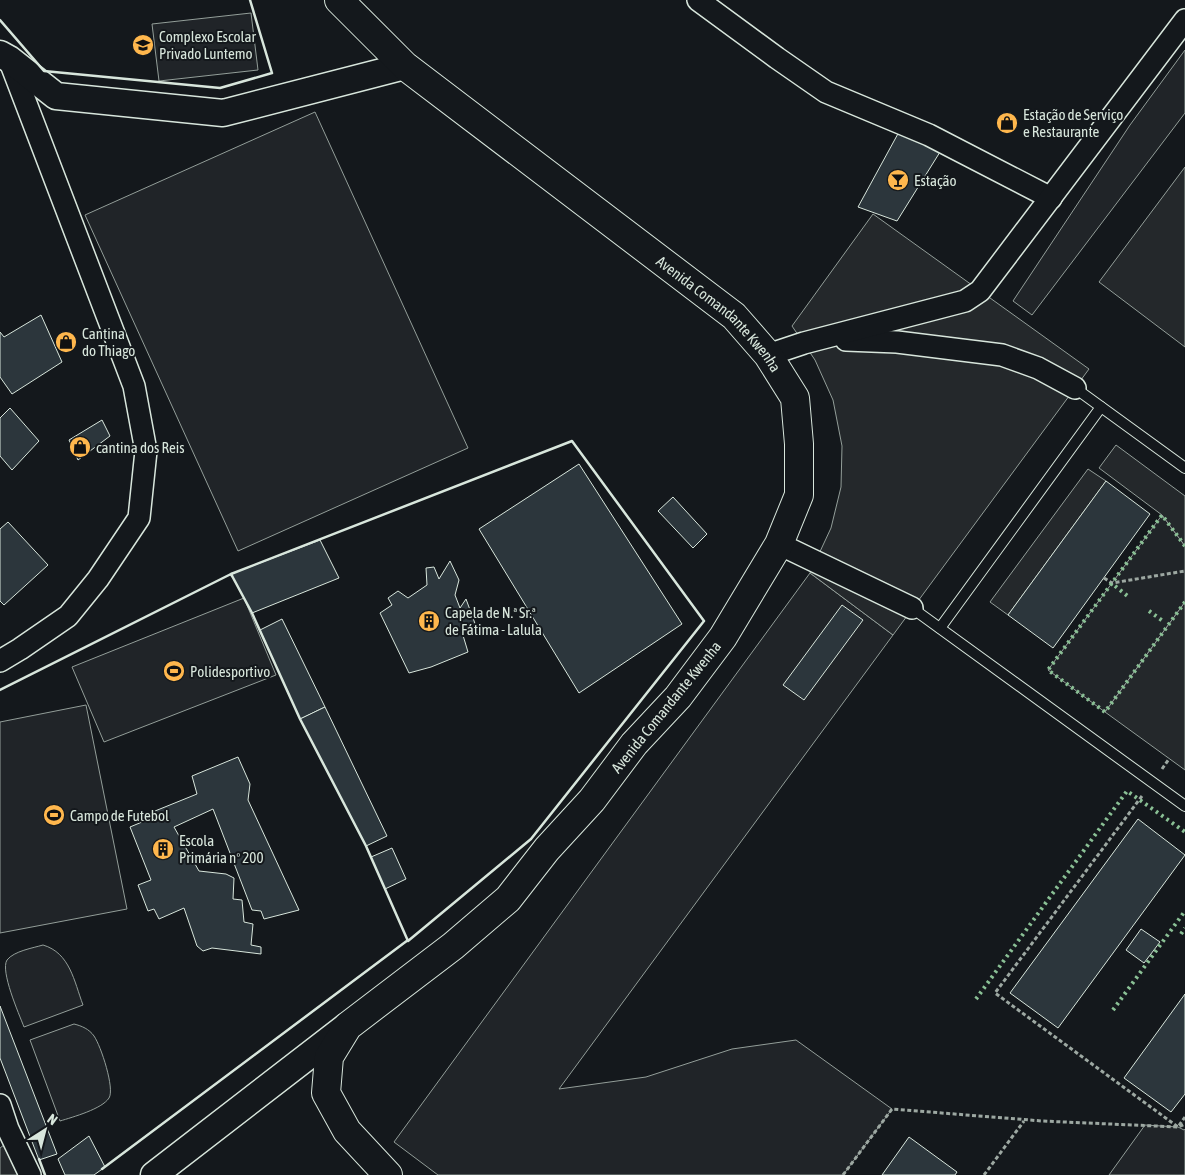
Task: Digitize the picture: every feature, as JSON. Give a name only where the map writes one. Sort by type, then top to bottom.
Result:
[{"type":"main road","name":"Avenida Comandante Kwenha","points":[[339,0],[404,66],[734,316],[768,355],[795,398],[799,444],[798,495],[779,544],[723,637],[678,697],[634,744],[592,800],[547,849],[508,899],[453,946],[348,1026],[329,1057],[326,1092],[347,1131],[388,1175]]},
{"type":"street","points":[[698,0],[826,92],[929,134],[1050,198]]},
{"type":"street","points":[[768,355],[822,338],[965,300],[980,291],[1185,20]]},
{"type":"street","points":[[4,57],[56,96],[223,113],[404,66]]},
{"type":"street","points":[[0,661],[68,616],[98,579],[139,518],[146,451],[134,386],[4,57]]},
{"type":"street","points":[[822,338],[897,342],[1002,355],[1038,368],[1075,388]]},
{"type":"street","points":[[779,544],[912,608]]},
{"type":"street","points":[[154,1175],[348,1026]]},
{"type":"street","points":[[0,1105],[4,1132],[30,1175]]},
{"type":"lane","points":[[1075,388],[1185,468]]},
{"type":"lane","points":[[940,628],[1101,407]]},
{"type":"lane","points":[[912,608],[1185,806]]},
{"type":"path","points":[[1104,578],[1112,583],[1185,571]]},
{"type":"path","points":[[1169,759],[995,993],[1178,1127]]},
{"type":"path","points":[[843,1175],[892,1109],[1025,1120],[1178,1127],[1185,1124]]},
{"type":"path","points":[[1178,1127],[1185,1117]]},
{"type":"path","points":[[984,1175],[1025,1120]]},
{"type":"shaded area","points":[[251,13],[258,70],[159,81],[152,24]]},
{"type":"shaded area","points":[[1185,50],[1185,113],[1032,315],[1013,301],[1130,125]]},
{"type":"shaded area","points":[[315,112],[468,448],[238,551],[85,215]]},
{"type":"shaded area","points":[[1185,167],[1185,347],[1099,282]]},
{"type":"shaded area","points":[[873,214],[1089,369],[893,635],[810,573],[831,528],[841,487],[842,446],[833,400],[815,360],[792,326]]},
{"type":"shaded area","points":[[1116,445],[1185,496],[1185,546],[1162,515],[1099,468]]},
{"type":"shaded area","points":[[1088,469],[1106,481],[1008,615],[990,602]]},
{"type":"shaded area","points":[[1162,515],[1185,546],[1185,602],[1105,712],[1048,670]]},
{"type":"shaded area","points":[[810,573],[893,635],[559,1089],[646,1077],[732,1049],[796,1040],[892,1109],[843,1175],[438,1175],[394,1142]]},
{"type":"shaded area","name":"Polidesportivo","points":[[244,598],[276,675],[104,742],[72,667]]},
{"type":"shaded area","points":[[1185,602],[1185,770],[1105,712]]},
{"type":"shaded area","name":"Campo de Futebol","points":[[86,705],[127,909],[0,933],[0,722]]},
{"type":"shaded area","points":[[43,945],[59,954],[65,961],[74,978],[83,1005],[24,1027],[8,983],[6,973],[7,960],[14,954]]},
{"type":"shaded area","points":[[74,1024],[88,1030],[97,1041],[106,1067],[110,1093],[109,1098],[100,1106],[60,1121],[30,1040]]},
{"type":"shaded area","points":[[1145,1125],[1185,1129],[1185,1175],[1109,1175]]},
{"type":"shaded area","points":[[4,1145],[18,1175],[0,1175],[0,1148]]},
{"type":"building","name":"Estação","points":[[900,130],[940,152],[897,221],[858,207]]},
{"type":"building","points":[[41,315],[62,362],[12,394],[0,377],[0,332],[4,337]]},
{"type":"building","points":[[10,408],[39,441],[12,470],[0,456],[0,418]]},
{"type":"building","points":[[102,420],[110,436],[78,460],[69,440]]},
{"type":"building","points":[[579,464],[682,624],[579,693],[479,529]]},
{"type":"building","points":[[1106,481],[1150,514],[1053,648],[1008,615]]},
{"type":"building","points":[[673,497],[707,534],[693,548],[658,511]]},
{"type":"building","points":[[8,522],[48,565],[4,605],[0,601],[0,529]]},
{"type":"building","points":[[320,540],[339,578],[252,613],[231,574]]},
{"type":"building","name":"Capela de N.ª Sr.ª de Fátima - Lalula","points":[[450,561],[459,580],[455,595],[460,608],[466,599],[477,629],[462,632],[468,652],[431,667],[409,673],[380,613],[392,605],[388,598],[398,591],[408,598],[427,585],[426,568],[434,567],[439,579]]},
{"type":"building","points":[[842,605],[863,620],[804,700],[783,685]]},
{"type":"building","points":[[282,619],[325,707],[300,719],[260,630]]},
{"type":"building","points":[[325,707],[387,836],[366,846],[300,719]]},
{"type":"building","name":"Escola Primária nº 200","points":[[238,757],[250,784],[248,800],[299,910],[264,919],[261,911],[252,910],[213,809],[174,827],[199,871],[226,874],[234,878],[233,899],[242,900],[244,922],[253,924],[251,945],[261,947],[261,954],[212,948],[203,951],[197,946],[184,908],[159,919],[154,909],[148,911],[138,885],[151,880],[130,827],[154,817],[155,811],[197,794],[192,776]]},
{"type":"building","points":[[1138,819],[1185,855],[1058,1028],[1010,993]]},
{"type":"building","points":[[392,848],[406,879],[385,889],[371,857]]},
{"type":"building","points":[[1141,929],[1160,942],[1144,963],[1126,950]]},
{"type":"building","points":[[1185,994],[1185,1094],[1171,1112],[1124,1078]]},
{"type":"building","points":[[0,1006],[57,1154],[39,1160],[0,1058]]},
{"type":"building","points":[[89,1136],[105,1167],[94,1175],[65,1175],[58,1159]]},
{"type":"building","points":[[909,1137],[957,1172],[955,1175],[882,1175]]},
{"type":"hedge","points":[[1185,546],[1162,515],[1048,670],[1105,712],[1185,602]]},
{"type":"hedge","points":[[1115,586],[1130,598]]},
{"type":"hedge","points":[[1149,611],[1163,621]]},
{"type":"hedge","points":[[976,999],[1127,791],[1185,832]]},
{"type":"hedge","points":[[1113,1010],[1185,911]]},
{"type":"hedge","points":[[1181,934],[1185,928]]},
{"type":"wall","points":[[0,20],[44,71],[220,88],[272,73],[250,0]]},
{"type":"wall","points":[[572,441],[704,621],[531,839],[408,941],[366,846],[300,719],[252,613],[231,574],[572,441]]},
{"type":"wall","points":[[0,690],[231,574],[232,576]]},
{"type":"wall","points":[[102,1169],[408,940]]},
{"type":"wall","points":[[39,1159],[45,1175]]},
{"type":"place","name":"Complexo Escolar Privado Luntemo","points":[[143,45]]},
{"type":"place","name":"Estação de Serviço e Restaurante","points":[[1007,123]]},
{"type":"place","name":"Estação","points":[[898,180]]},
{"type":"place","name":"Cantina do Thiago","points":[[66,342]]},
{"type":"place","name":"cantina dos Reis","points":[[80,447]]},
{"type":"place","name":"Capela de N.ª Sr.ª de Fátima - Lalula","points":[[429,621]]},
{"type":"place","name":"Polidesportivo","points":[[174,671]]},
{"type":"place","name":"Campo de Futebol","points":[[54,815]]},
{"type":"place","name":"Escola Primária nº 200","points":[[163,849]]}]
